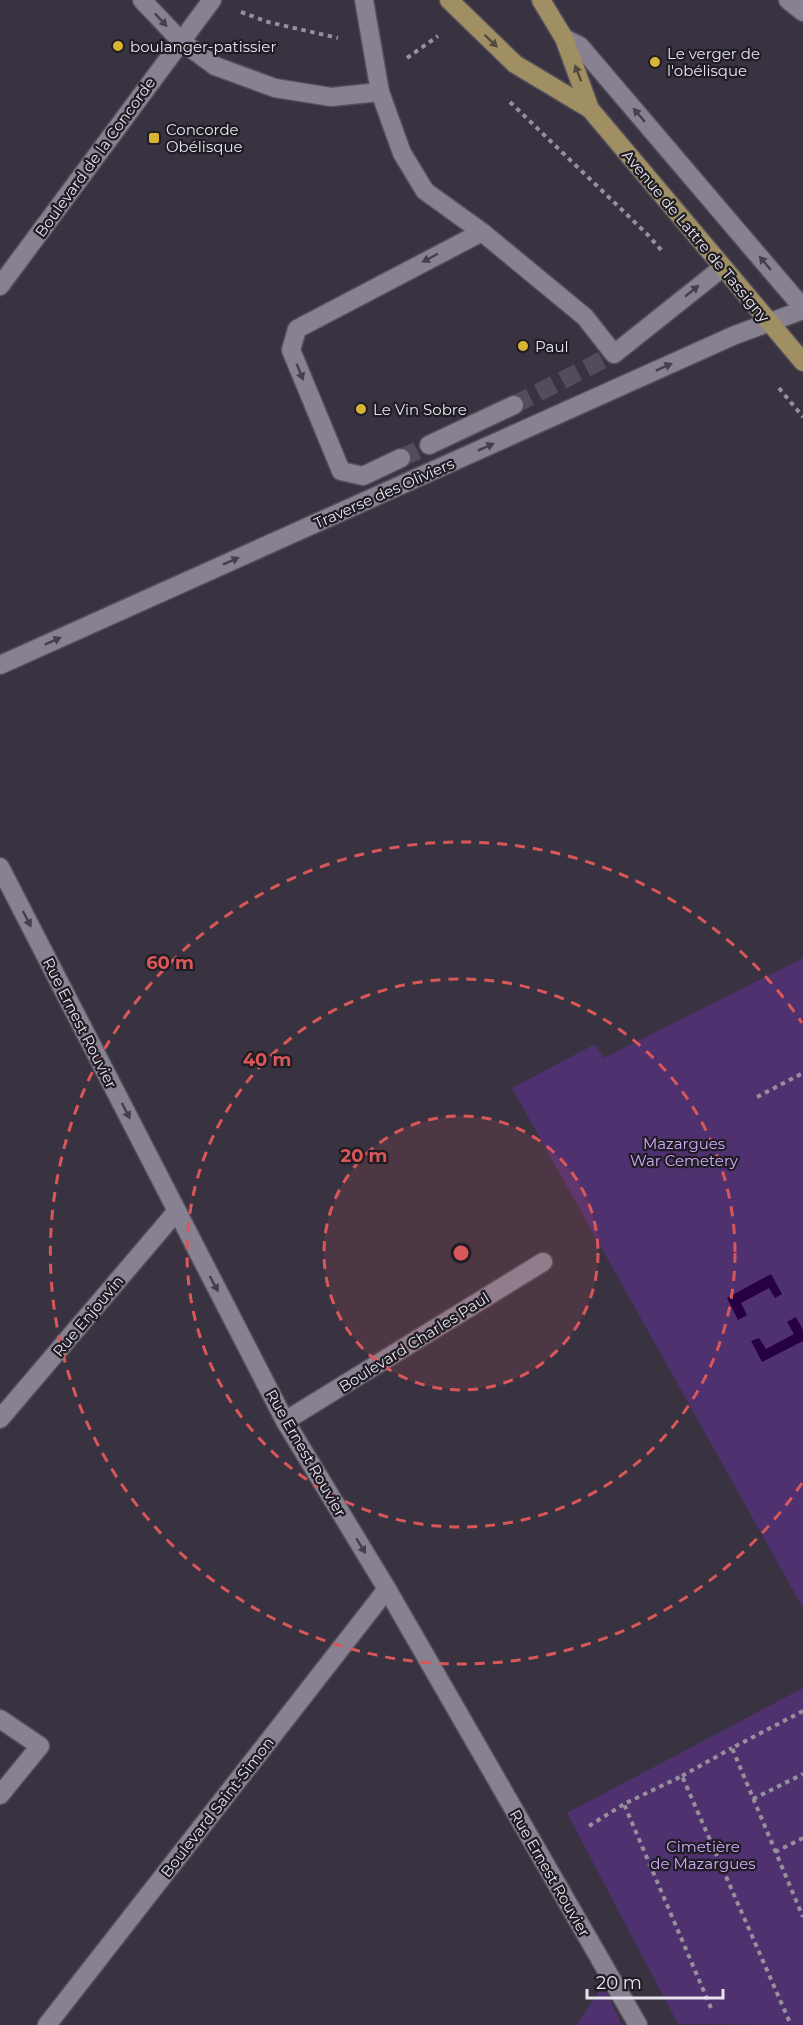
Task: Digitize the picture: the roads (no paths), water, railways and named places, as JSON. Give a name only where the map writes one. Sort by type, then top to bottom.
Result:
[{"type":"main road","name":"Avenue de Lattre de Tassigny","points":[[449,0],[514,64],[590,109]]},
{"type":"main road","name":"Avenue de Lattre de Tassigny","points":[[541,0],[564,38],[590,109],[803,362]]},
{"type":"street","points":[[142,0],[181,41],[214,66],[275,88],[331,97],[380,92]]},
{"type":"street","name":"Boulevard de la Concorde","points":[[0,286],[212,0]]},
{"type":"street","points":[[364,0],[380,92],[402,153],[425,191],[482,232],[585,317],[614,354],[722,268]]},
{"type":"street","points":[[788,0],[803,12]]},
{"type":"street","points":[[564,38],[580,46],[803,309]]},
{"type":"street","points":[[401,458],[363,476],[341,471],[291,350],[297,329],[482,232]]},
{"type":"street","name":"Traverse des Oliviers","points":[[0,665],[724,340],[803,309]]},
{"type":"street","points":[[429,445],[514,405]]},
{"type":"street","name":"Rue Ernest Rouvier","points":[[0,867],[285,1421],[387,1589],[638,2025]]},
{"type":"street","name":"Rue Enjouvin","points":[[0,1419],[176,1212]]},
{"type":"street","name":"Boulevard Charles Paul","points":[[285,1421],[543,1262]]},
{"type":"street","name":"Boulevard Saint-Simon","points":[[47,2025],[387,1589]]},
{"type":"street","points":[[0,1719],[40,1746],[0,1795]]},
{"type":"tunnel","points":[[514,405],[614,354]]},
{"type":"tunnel","points":[[401,458],[429,445]]},
{"type":"place","name":"boulanger-patissier","points":[[118,46]]},
{"type":"place","name":"Le verger de l'obélisque","points":[[655,62]]},
{"type":"place","name":"Concorde Obélisque","points":[[154,138]]},
{"type":"place","name":"Paul","points":[[523,346]]},
{"type":"place","name":"Le Vin Sobre","points":[[361,409]]},
{"type":"park label","name":"Mazargues War Cemetery","points":[[684,1152]]},
{"type":"park label","name":"Cimetière de Mazargues","points":[[703,1854]]}]
